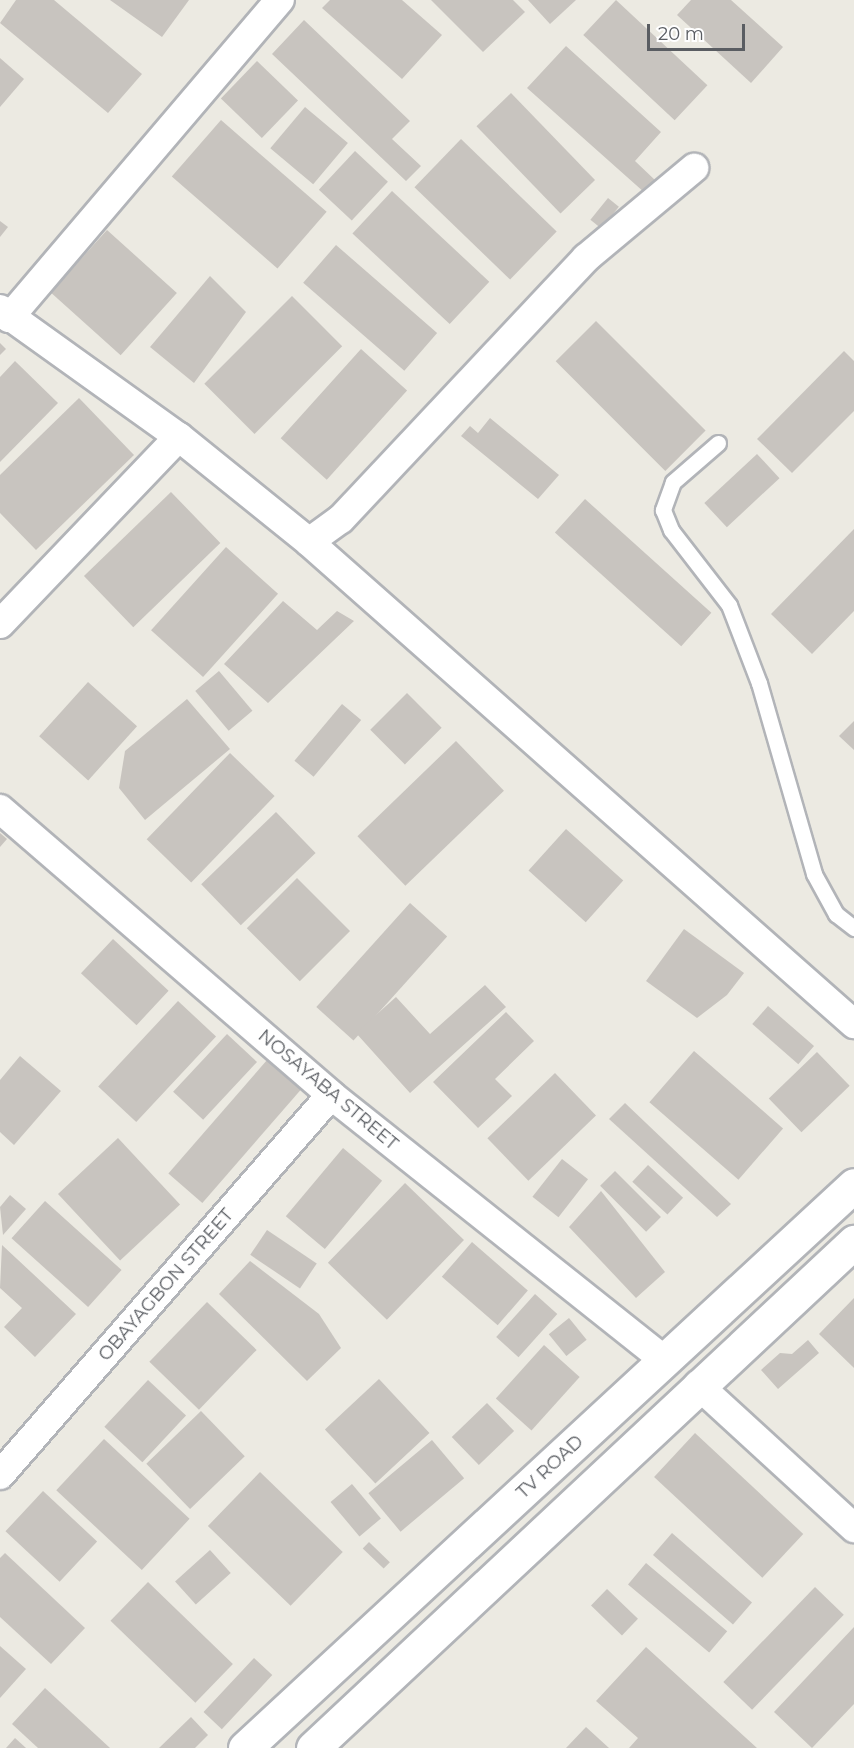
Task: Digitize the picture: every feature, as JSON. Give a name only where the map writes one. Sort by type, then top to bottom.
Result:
[{"type":"street","points":[[280,0],[4,314],[179,437],[309,542],[854,1024]]},
{"type":"street","points":[[309,542],[341,519],[586,258],[694,168]]},
{"type":"street","points":[[0,624],[179,437]]},
{"type":"street","name":"NOSAYABA STREET","points":[[0,809],[331,1095],[665,1361]]},
{"type":"street","name":"OBAYAGBON STREET","points":[[0,1475],[331,1095]]},
{"type":"street","name":"TV ROAD","points":[[245,1748],[854,1185]]},
{"type":"street","points":[[313,1748],[698,1385],[854,1242]]},
{"type":"street","points":[[698,1385],[854,1528]]},
{"type":"lane","points":[[718,443],[673,482],[663,510],[670,530],[729,605],[759,683],[814,874],[836,914],[854,928]]},
{"type":"building","points":[[16,0],[54,0],[142,74],[108,113],[0,23]]},
{"type":"building","points":[[110,0],[189,0],[162,37]]},
{"type":"building","points":[[330,0],[402,0],[442,35],[402,79],[322,8]]},
{"type":"building","points":[[431,0],[513,0],[525,12],[483,52]]},
{"type":"building","points":[[528,0],[576,0],[550,24]]},
{"type":"building","points":[[616,0],[707,85],[675,120],[583,35]]},
{"type":"building","points":[[691,0],[731,0],[783,47],[751,83],[677,15]]},
{"type":"building","points":[[304,20],[410,121],[392,139],[421,166],[406,181],[272,54]]},
{"type":"building","points":[[566,46],[661,132],[635,161],[656,181],[645,193],[527,88]]},
{"type":"building","points":[[0,58],[24,79],[0,107]]},
{"type":"building","points":[[257,61],[298,101],[262,138],[221,98]]},
{"type":"building","points":[[511,93],[595,180],[561,213],[476,126]]},
{"type":"building","points":[[305,107],[348,143],[313,184],[270,148]]},
{"type":"building","points":[[221,120],[327,212],[277,268],[172,177]]},
{"type":"building","points":[[461,139],[557,231],[510,280],[414,187]]},
{"type":"building","points":[[355,151],[388,182],[352,220],[319,190]]},
{"type":"building","points":[[392,191],[489,282],[450,324],[352,233]]},
{"type":"building","points":[[608,198],[619,207],[601,229],[590,220]]},
{"type":"building","points":[[0,221],[8,227],[0,237]]},
{"type":"building","points":[[107,230],[177,293],[121,355],[51,292]]},
{"type":"building","points":[[336,245],[437,333],[404,371],[303,283]]},
{"type":"building","points":[[210,276],[246,312],[194,383],[150,347]]},
{"type":"building","points":[[292,296],[342,346],[255,434],[204,384]]},
{"type":"building","points":[[596,321],[706,431],[665,471],[556,361]]},
{"type":"building","points":[[0,343],[6,349],[0,355]]},
{"type":"building","points":[[361,349],[407,390],[327,480],[281,438]]},
{"type":"building","points":[[844,351],[854,361],[854,411],[792,473],[757,439]]},
{"type":"building","points":[[15,361],[58,403],[0,462],[0,377]]},
{"type":"building","points":[[79,398],[134,455],[36,550],[0,513],[0,475]]},
{"type":"building","points":[[490,418],[559,475],[538,499],[461,436],[470,426],[478,433]]},
{"type":"building","points":[[757,454],[780,478],[727,527],[704,503]]},
{"type":"building","points":[[171,492],[220,543],[133,627],[84,576]]},
{"type":"building","points":[[585,499],[711,613],[681,646],[555,532]]},
{"type":"building","points":[[854,529],[854,611],[812,654],[771,614]]},
{"type":"building","points":[[226,547],[278,594],[203,677],[151,630]]},
{"type":"building","points":[[283,601],[317,630],[337,611],[354,621],[268,703],[224,664]]},
{"type":"building","points":[[219,671],[252,711],[229,731],[195,691]]},
{"type":"building","points":[[88,682],[137,726],[88,780],[39,736]]},
{"type":"building","points":[[407,693],[442,728],[405,764],[370,730]]},
{"type":"building","points":[[187,699],[230,749],[145,820],[119,788],[125,751]]},
{"type":"building","points":[[342,704],[361,720],[314,777],[294,761]]},
{"type":"building","points":[[854,721],[854,750],[839,736]]},
{"type":"building","points":[[456,741],[504,791],[405,886],[357,836]]},
{"type":"building","points":[[230,753],[275,796],[191,882],[147,839]]},
{"type":"building","points":[[276,812],[316,853],[241,925],[201,884]]},
{"type":"building","points":[[566,829],[623,881],[586,922],[529,871]]},
{"type":"building","points":[[0,833],[7,839],[0,847]]},
{"type":"building","points":[[297,878],[350,931],[300,981],[247,928]]},
{"type":"building","points":[[410,903],[447,936],[353,1040],[316,1007]]},
{"type":"building","points":[[684,929],[744,973],[727,995],[697,1018],[646,981]]},
{"type":"building","points":[[113,939],[169,991],[137,1025],[81,973]]},
{"type":"building","points":[[485,985],[506,1007],[410,1093],[356,1033],[396,997],[430,1034]]},
{"type":"building","points":[[178,1001],[216,1036],[136,1122],[98,1087]]},
{"type":"building","points":[[768,1006],[814,1046],[798,1064],[752,1024]]},
{"type":"building","points":[[506,1012],[534,1041],[495,1079],[512,1096],[478,1128],[433,1082]]},
{"type":"building","points":[[227,1034],[257,1062],[203,1120],[173,1092]]},
{"type":"building","points":[[694,1051],[783,1128],[738,1180],[649,1102]]},
{"type":"building","points":[[274,1052],[308,1082],[202,1203],[168,1174]]},
{"type":"building","points":[[817,1052],[850,1086],[801,1132],[769,1099]]},
{"type":"building","points":[[20,1056],[61,1091],[14,1145],[0,1132],[0,1080]]},
{"type":"building","points":[[555,1073],[596,1115],[528,1181],[487,1138]]},
{"type":"building","points":[[625,1103],[731,1204],[717,1217],[609,1119]]},
{"type":"building","points":[[118,1138],[180,1205],[120,1260],[58,1194]]},
{"type":"building","points":[[343,1148],[382,1181],[325,1249],[286,1216]]},
{"type":"building","points":[[562,1159],[588,1179],[558,1217],[532,1197]]},
{"type":"building","points":[[648,1165],[683,1198],[667,1215],[632,1182]]},
{"type":"building","points":[[615,1171],[661,1217],[646,1232],[600,1186]]},
{"type":"building","points":[[405,1183],[464,1240],[387,1320],[328,1263]]},
{"type":"building","points":[[601,1191],[665,1272],[636,1298],[569,1227]]},
{"type":"building","points":[[10,1195],[26,1209],[3,1235],[0,1207]]},
{"type":"building","points":[[45,1201],[122,1270],[88,1307],[12,1238]]},
{"type":"building","points":[[267,1230],[317,1264],[300,1288],[250,1255]]},
{"type":"building","points":[[472,1242],[528,1291],[498,1325],[442,1277]]},
{"type":"building","points":[[2,1245],[76,1314],[35,1357],[4,1327],[22,1308],[0,1288]]},
{"type":"building","points":[[250,1261],[319,1314],[341,1348],[307,1381],[219,1294]]},
{"type":"building","points":[[535,1294],[557,1314],[518,1357],[496,1337]]},
{"type":"building","points":[[854,1298],[854,1368],[819,1334]]},
{"type":"building","points":[[207,1302],[257,1350],[199,1410],[149,1362]]},
{"type":"building","points":[[569,1318],[587,1340],[566,1356],[549,1334]]},
{"type":"building","points":[[808,1340],[819,1353],[778,1389],[761,1370],[780,1353],[792,1354]]},
{"type":"building","points":[[544,1345],[580,1377],[531,1431],[496,1399]]},
{"type":"building","points":[[379,1379],[429,1433],[375,1484],[325,1429]]},
{"type":"building","points":[[148,1380],[186,1415],[142,1462],[104,1427]]},
{"type":"building","points":[[487,1403],[514,1431],[479,1465],[452,1437]]},
{"type":"building","points":[[201,1411],[245,1456],[190,1509],[146,1464]]},
{"type":"building","points":[[695,1433],[803,1534],[762,1578],[654,1477]]},
{"type":"building","points":[[104,1439],[190,1519],[142,1570],[56,1490]]},
{"type":"building","points":[[432,1440],[464,1478],[401,1532],[368,1493]]},
{"type":"building","points":[[260,1472],[343,1552],[291,1606],[208,1526]]},
{"type":"building","points":[[352,1484],[381,1518],[359,1536],[331,1502]]},
{"type":"building","points":[[43,1491],[97,1541],[60,1582],[5,1531]]},
{"type":"building","points":[[672,1533],[752,1603],[733,1624],[653,1555]]},
{"type":"building","points":[[369,1542],[390,1562],[384,1569],[363,1548]]},
{"type":"building","points":[[210,1550],[231,1573],[196,1604],[175,1581]]},
{"type":"building","points":[[5,1553],[85,1628],[51,1664],[0,1617],[0,1558]]},
{"type":"building","points":[[646,1563],[727,1631],[709,1653],[628,1584]]},
{"type":"building","points":[[148,1582],[233,1664],[195,1703],[110,1621]]},
{"type":"building","points":[[815,1587],[844,1615],[752,1710],[723,1682]]},
{"type":"building","points":[[607,1589],[638,1619],[622,1635],[591,1606]]},
{"type":"building","points":[[854,1627],[854,1704],[812,1748],[774,1712]]},
{"type":"building","points":[[0,1646],[26,1669],[0,1698]]},
{"type":"building","points":[[646,1647],[757,1748],[629,1748],[638,1738],[596,1701]]},
{"type":"building","points":[[254,1658],[272,1675],[222,1729],[204,1712]]},
{"type":"building","points":[[45,1688],[110,1748],[38,1748],[12,1724]]},
{"type":"building","points":[[191,1717],[208,1735],[195,1748],[159,1748]]},
{"type":"building","points":[[586,1727],[609,1748],[566,1748]]},
{"type":"building","points":[[15,1738],[26,1748],[6,1748]]}]
